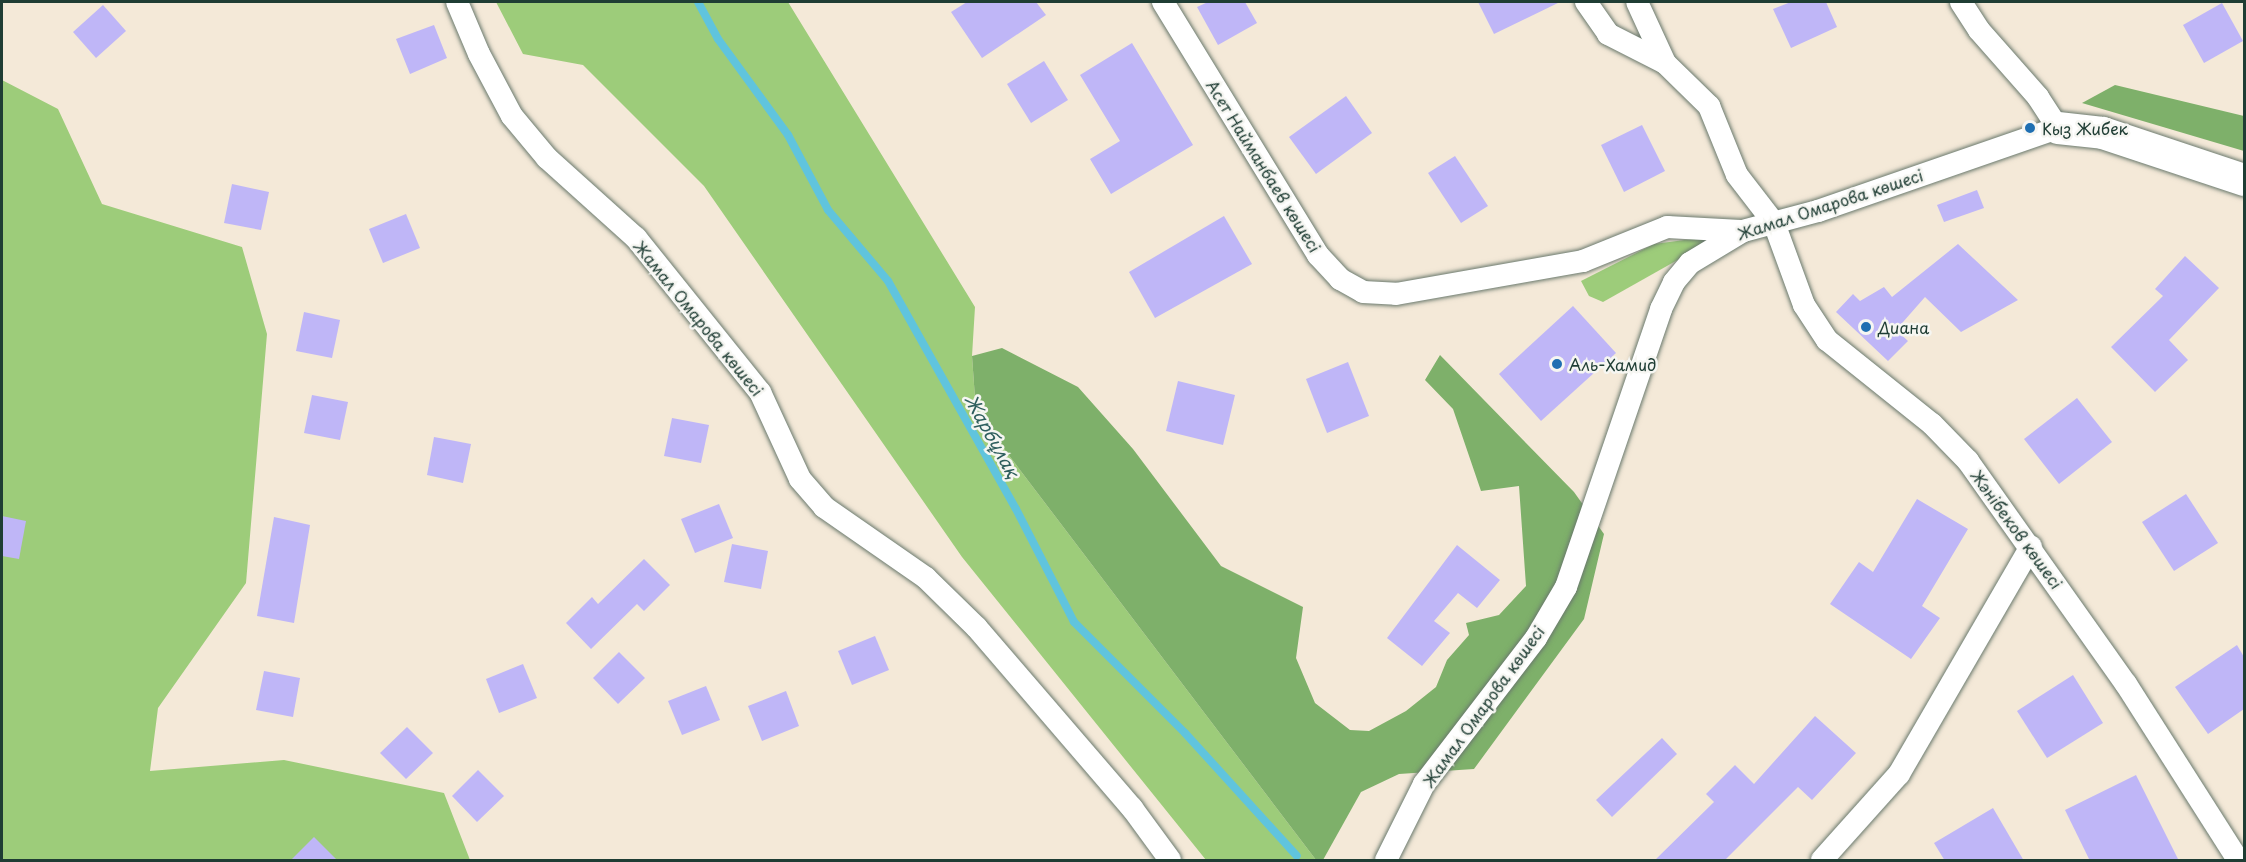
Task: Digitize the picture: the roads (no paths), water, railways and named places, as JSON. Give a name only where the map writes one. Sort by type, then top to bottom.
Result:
[{"type":"street","name":"Жамал Омарова көшесі","points":[[458,2],[479,54],[512,116],[547,158],[636,238],[754,383],[800,479],[824,507],[926,578],[977,628],[1132,808],[1170,861]]},
{"type":"street","name":"Асет Найманбаев көшесі","points":[[1163,2],[1318,255],[1340,279],[1363,292],[1396,294],[1583,261],[1667,228],[1743,231]]},
{"type":"street","points":[[1586,2],[1608,34],[1665,63]]},
{"type":"street","points":[[1637,2],[1665,63]]},
{"type":"street","points":[[1961,2],[1979,30],[2038,97],[2058,128]]},
{"type":"street","name":"Жәнібеков көшесі","points":[[1665,63],[1709,106],[1737,175],[1774,223],[1804,305],[1827,340],[1932,424],[1968,461],[2031,546],[2126,684],[2238,861]]},
{"type":"street","name":"Жамал Омарова көшесі","points":[[1386,861],[1424,784],[1536,638],[1566,587],[1674,282],[1690,262],[1743,231],[1774,223],[2058,128],[2103,133],[2244,180]]},
{"type":"street","points":[[1822,861],[1899,774],[2031,546]]},
{"type":"waterway","name":"Жарбұлақ","points":[[698,2],[718,39],[788,135],[828,210],[888,281],[1016,509],[1074,622],[1185,733],[1297,856]]},
{"type":"place","name":"Кыз Жибек","points":[[2030,128]]},
{"type":"place","name":"Диана","points":[[1866,327]]},
{"type":"place","name":"Аль-Хамид","points":[[1557,364]]}]
